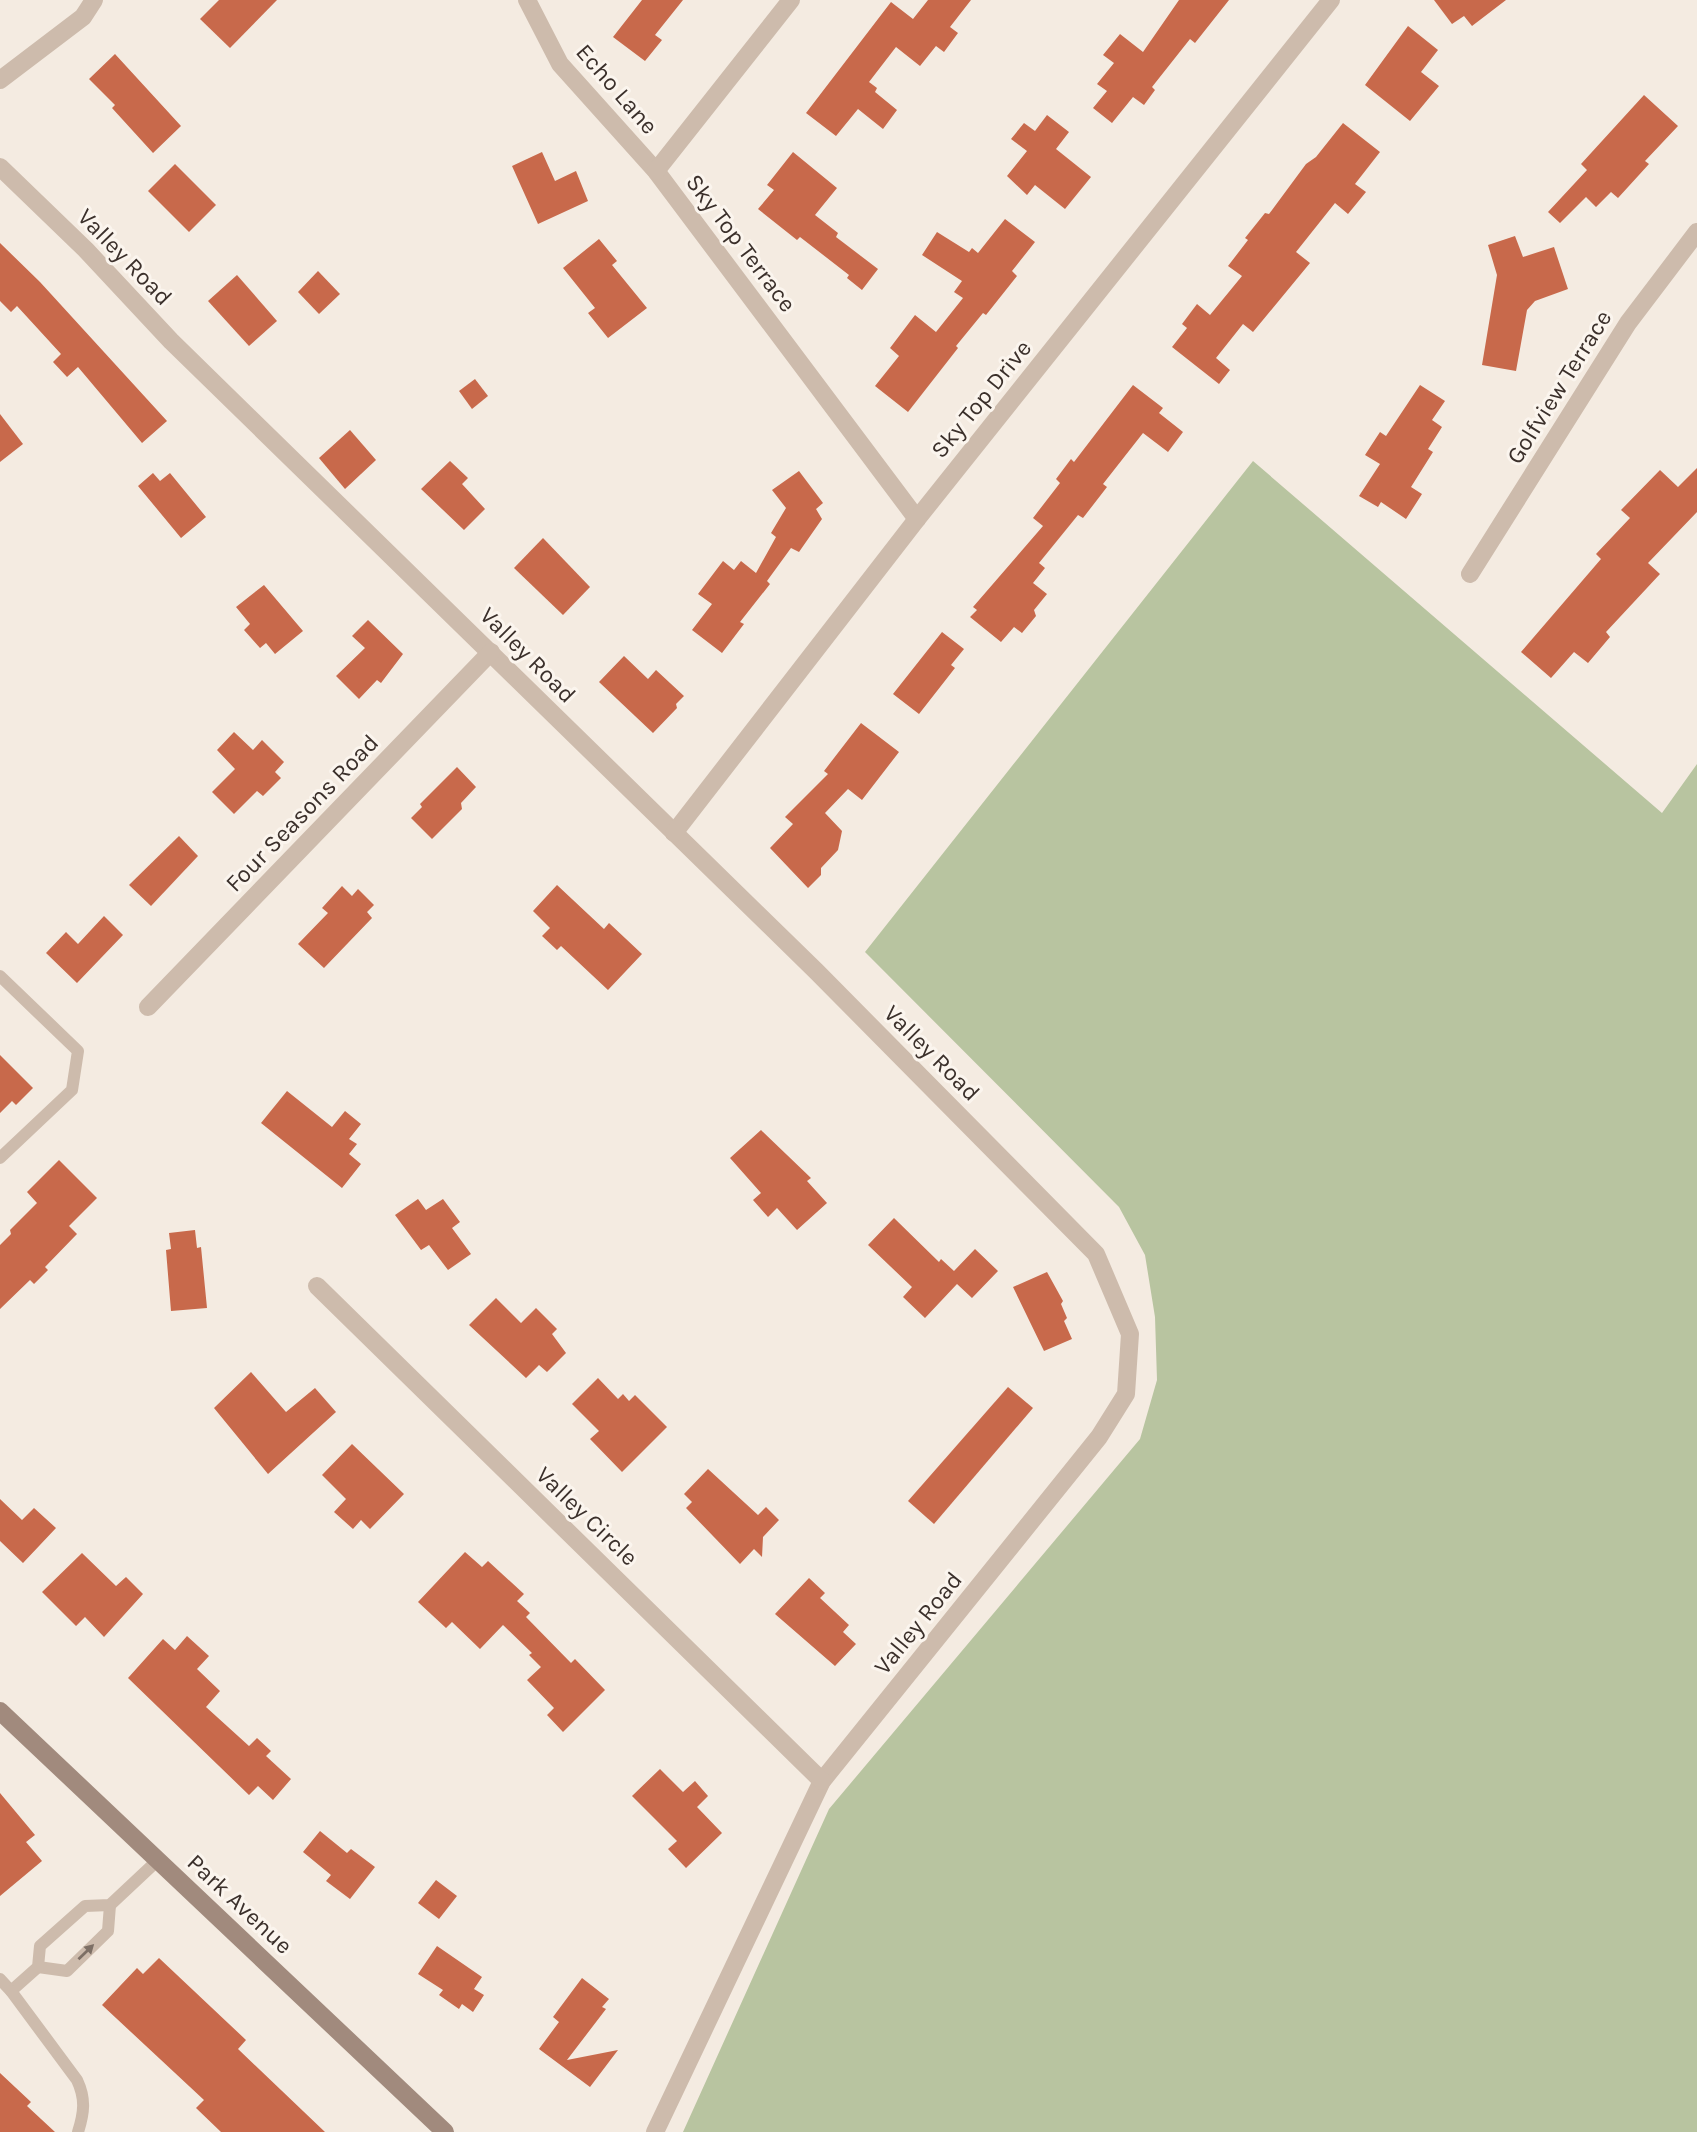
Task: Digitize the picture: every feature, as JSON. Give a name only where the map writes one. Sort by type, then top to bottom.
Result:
[{"type":"main road","name":"Park Avenue","points":[[0,1711],[445,2132]]},
{"type":"street","points":[[0,80],[83,17],[94,0]]},
{"type":"street","name":"Echo Lane","points":[[527,0],[560,64],[656,171]]},
{"type":"street","name":"Sky Top Terrace","points":[[791,0],[656,171],[917,519]]},
{"type":"street","name":"Sky Top Drive","points":[[674,833],[917,519],[1331,0]]},
{"type":"street","name":"Valley Road","points":[[0,167],[86,250],[172,341],[816,971],[1097,1254],[1130,1334],[1126,1394],[1099,1437],[822,1781],[655,2132]]},
{"type":"street","name":"Golfview Terrace","points":[[1470,574],[1628,323],[1697,232]]},
{"type":"street","name":"Four Seasons Road","points":[[148,1007],[491,652]]},
{"type":"street","name":"Valley Circle","points":[[317,1286],[822,1781]]},
{"type":"lane","points":[[0,976],[78,1051],[72,1090],[0,1158]]},
{"type":"lane","points":[[11,1992],[38,1967],[40,1946],[85,1906],[110,1905],[158,1860]]},
{"type":"lane","points":[[38,1967],[67,1971],[108,1931],[110,1905]]},
{"type":"lane","points":[[0,1979],[80,2087],[84,2113],[78,2132]]},
{"type":"green space","points":[[1253,461],[1662,813],[1697,764],[1697,2132],[683,2132],[829,1809],[1140,1439],[1157,1380],[1155,1317],[1145,1255],[1119,1207],[865,952]]},
{"type":"building","points":[[219,0],[277,0],[230,48],[200,19]]},
{"type":"building","points":[[642,0],[683,0],[655,35],[662,40],[645,61],[613,37]]},
{"type":"building","points":[[928,0],[971,0],[950,27],[958,33],[944,52],[936,46],[920,66],[896,47],[869,82],[877,88],[875,92],[897,110],[883,129],[858,109],[836,136],[806,113],[891,2],[913,19]]},
{"type":"building","points":[[1179,0],[1229,0],[1195,43],[1190,39],[1152,87],[1155,90],[1144,105],[1133,97],[1112,123],[1093,108],[1107,91],[1097,84],[1114,63],[1103,55],[1120,34],[1143,52]]},
{"type":"building","points":[[1434,0],[1506,0],[1472,26],[1464,16],[1452,24]]},
{"type":"building","points":[[1408,26],[1438,50],[1421,72],[1439,86],[1410,121],[1365,85]]},
{"type":"building","points":[[115,54],[181,126],[153,153],[112,108],[115,105],[89,79]]},
{"type":"building","points":[[1644,95],[1678,126],[1645,161],[1649,164],[1618,198],[1611,192],[1596,207],[1586,197],[1560,223],[1548,212],[1587,170],[1581,164]]},
{"type":"building","points":[[1047,115],[1069,132],[1056,149],[1091,177],[1065,209],[1035,185],[1027,195],[1007,176],[1027,151],[1011,139],[1024,123],[1035,131]]},
{"type":"building","points":[[1343,123],[1380,152],[1355,184],[1366,192],[1348,214],[1335,203],[1296,252],[1310,263],[1253,332],[1243,324],[1216,358],[1230,370],[1219,384],[1172,347],[1187,328],[1182,324],[1197,304],[1210,315],[1242,276],[1228,266],[1248,240],[1245,238],[1265,213],[1269,214],[1306,164],[1316,157]]},
{"type":"building","points":[[542,152],[555,181],[576,171],[588,201],[538,224],[512,166]]},
{"type":"building","points":[[793,152],[837,188],[815,215],[838,233],[836,237],[878,269],[862,290],[847,278],[849,275],[800,237],[797,240],[758,209],[774,190],[767,185]]},
{"type":"building","points":[[175,164],[216,205],[189,232],[148,191]]},
{"type":"building","points":[[1005,219],[1035,242],[1012,271],[1017,276],[986,315],[983,313],[956,346],[958,348],[908,412],[875,386],[899,356],[890,348],[915,315],[936,332],[963,298],[954,292],[962,281],[922,255],[937,232],[969,252],[972,248],[978,253]]},
{"type":"building","points":[[1515,236],[1523,257],[1554,247],[1568,289],[1535,301],[1527,310],[1516,371],[1482,365],[1497,275],[1488,245]]},
{"type":"building","points":[[599,239],[617,261],[612,265],[647,308],[608,338],[588,313],[595,308],[563,268]]},
{"type":"building","points":[[0,243],[40,282],[167,421],[142,443],[78,367],[67,377],[53,362],[61,354],[17,306],[11,312],[0,301]]},
{"type":"building","points":[[318,271],[340,294],[319,314],[298,292]]},
{"type":"building","points":[[237,275],[277,321],[249,346],[208,301]]},
{"type":"building","points":[[475,379],[488,396],[472,409],[459,391]]},
{"type":"building","points":[[1133,385],[1163,408],[1159,413],[1183,432],[1168,452],[1143,433],[1103,484],[1107,487],[1083,518],[1078,515],[1039,563],[1045,568],[1033,583],[1047,594],[1034,610],[1036,616],[1022,633],[1014,627],[1001,642],[970,617],[977,610],[973,607],[1043,526],[1033,518],[1060,483],[1056,479],[1071,459],[1074,462]]},
{"type":"building","points":[[1420,385],[1445,401],[1432,420],[1442,427],[1428,449],[1433,452],[1411,487],[1422,494],[1406,519],[1381,502],[1378,507],[1359,496],[1380,464],[1365,455],[1380,432],[1386,436]]},
{"type":"building","points":[[0,414],[23,444],[0,462]]},
{"type":"building","points":[[350,430],[376,460],[345,489],[319,458]]},
{"type":"building","points":[[450,461],[468,478],[462,484],[485,509],[464,530],[421,489]]},
{"type":"building","points":[[1697,468],[1697,512],[1648,563],[1660,574],[1606,632],[1610,637],[1588,663],[1574,652],[1551,678],[1521,652],[1601,559],[1596,554],[1630,518],[1621,510],[1660,470],[1678,487]]},
{"type":"building","points":[[799,471],[823,503],[816,509],[822,519],[799,552],[791,548],[767,581],[770,584],[740,622],[744,624],[722,653],[692,630],[712,604],[698,594],[723,561],[734,570],[741,561],[756,573],[776,537],[771,533],[786,508],[772,490]]},
{"type":"building","points":[[153,473],[160,481],[170,473],[206,517],[181,538],[138,486]]},
{"type":"building","points":[[543,538],[590,587],[563,615],[514,568]]},
{"type":"building","points":[[264,585],[303,631],[275,654],[266,643],[260,648],[244,630],[250,624],[236,607]]},
{"type":"building","points":[[368,620],[403,654],[381,683],[377,680],[359,699],[336,676],[365,648],[352,636]]},
{"type":"building","points":[[942,632],[964,649],[951,665],[955,668],[919,714],[893,694]]},
{"type":"building","points":[[624,656],[648,679],[656,670],[684,696],[676,704],[677,708],[653,733],[599,682]]},
{"type":"building","points":[[861,723],[899,752],[862,800],[848,789],[825,813],[842,831],[838,850],[821,868],[821,875],[808,888],[770,848],[793,824],[785,817],[828,774],[824,771]]},
{"type":"building","points":[[234,732],[253,750],[262,740],[284,762],[275,772],[281,778],[263,796],[257,791],[234,814],[212,792],[235,769],[217,750]]},
{"type":"building","points":[[457,767],[476,787],[461,803],[462,809],[432,839],[411,818],[422,807],[420,804]]},
{"type":"building","points":[[179,836],[198,856],[151,906],[129,885]]},
{"type":"building","points":[[557,885],[604,929],[609,923],[642,954],[608,990],[561,946],[557,950],[542,936],[550,928],[533,911]]},
{"type":"building","points":[[342,886],[352,896],[358,889],[374,905],[367,912],[372,918],[324,968],[298,944],[328,913],[322,908]]},
{"type":"building","points":[[104,916],[123,935],[77,983],[46,953],[66,932],[78,944]]},
{"type":"building","points":[[0,1055],[33,1088],[16,1105],[12,1101],[0,1113]]},
{"type":"building","points":[[287,1091],[332,1127],[345,1111],[361,1124],[349,1139],[357,1144],[349,1154],[361,1164],[342,1188],[261,1123]]},
{"type":"building","points":[[761,1130],[811,1178],[807,1181],[827,1203],[797,1230],[777,1208],[768,1217],[753,1200],[761,1193],[730,1158]]},
{"type":"building","points":[[59,1160],[97,1198],[69,1226],[77,1234],[45,1267],[48,1270],[34,1284],[30,1280],[0,1309],[0,1245],[11,1234],[10,1230],[37,1203],[27,1192]]},
{"type":"building","points":[[418,1199],[426,1210],[443,1199],[460,1222],[452,1228],[471,1254],[448,1270],[429,1245],[421,1250],[395,1215]]},
{"type":"building","points":[[894,1218],[939,1262],[941,1259],[954,1271],[975,1249],[998,1271],[972,1298],[957,1284],[925,1318],[903,1297],[912,1287],[868,1245]]},
{"type":"building","points":[[195,1230],[197,1248],[201,1247],[207,1308],[171,1311],[166,1250],[171,1249],[169,1233]]},
{"type":"building","points":[[1047,1272],[1063,1301],[1061,1304],[1067,1318],[1064,1321],[1072,1339],[1044,1351],[1013,1287]]},
{"type":"building","points":[[496,1298],[521,1323],[536,1308],[557,1329],[552,1334],[566,1353],[547,1372],[539,1365],[526,1378],[469,1325]]},
{"type":"building","points":[[251,1372],[286,1412],[315,1388],[336,1412],[268,1474],[214,1408]]},
{"type":"building","points":[[598,1378],[618,1399],[623,1394],[629,1401],[635,1395],[667,1427],[622,1472],[590,1439],[599,1431],[572,1404]]},
{"type":"building","points":[[1008,1387],[1033,1408],[934,1524],[908,1501]]},
{"type":"building","points":[[352,1444],[404,1494],[370,1529],[361,1520],[353,1529],[334,1512],[346,1499],[322,1475]]},
{"type":"building","points":[[708,1469],[758,1515],[766,1507],[779,1520],[763,1537],[762,1557],[754,1549],[740,1564],[686,1508],[692,1502],[684,1494]]},
{"type":"building","points":[[0,1499],[22,1520],[34,1508],[56,1528],[23,1563],[0,1541]]},
{"type":"building","points":[[465,1552],[482,1567],[488,1561],[524,1594],[517,1601],[530,1613],[526,1617],[571,1663],[575,1659],[605,1690],[563,1732],[547,1715],[554,1708],[527,1680],[541,1667],[529,1655],[532,1653],[503,1625],[480,1649],[452,1622],[446,1628],[418,1602]]},
{"type":"building","points":[[82,1553],[116,1586],[126,1577],[143,1594],[104,1637],[85,1617],[76,1626],[42,1592]]},
{"type":"building","points":[[809,1578],[825,1593],[820,1598],[849,1625],[843,1632],[856,1644],[835,1666],[775,1614]]},
{"type":"building","points":[[187,1636],[209,1656],[197,1669],[220,1691],[206,1707],[249,1746],[257,1738],[271,1751],[266,1756],[291,1779],[273,1800],[258,1786],[249,1795],[128,1678],[163,1639],[175,1650]]},
{"type":"building","points":[[660,1769],[683,1792],[695,1781],[708,1796],[697,1807],[722,1833],[686,1868],[668,1849],[677,1841],[632,1796]]},
{"type":"building","points":[[0,1793],[35,1835],[26,1842],[42,1861],[0,1896]]},
{"type":"building","points":[[320,1831],[347,1853],[351,1849],[375,1867],[350,1899],[326,1881],[331,1875],[303,1852]]},
{"type":"building","points":[[436,1880],[457,1896],[439,1919],[418,1903]]},
{"type":"building","points":[[437,1946],[482,1977],[474,1989],[484,1995],[473,2012],[462,2004],[459,2009],[439,1995],[443,1990],[418,1974]]},
{"type":"building","points":[[159,1958],[246,2040],[238,2049],[325,2132],[221,2132],[196,2108],[204,2100],[102,2005],[137,1968],[143,1974]]},
{"type":"building","points":[[582,1978],[609,1999],[602,2007],[606,2009],[567,2060],[618,2050],[590,2087],[539,2049],[559,2022],[553,2017]]},
{"type":"building","points":[[0,2073],[31,2102],[27,2106],[55,2132],[0,2132]]}]
